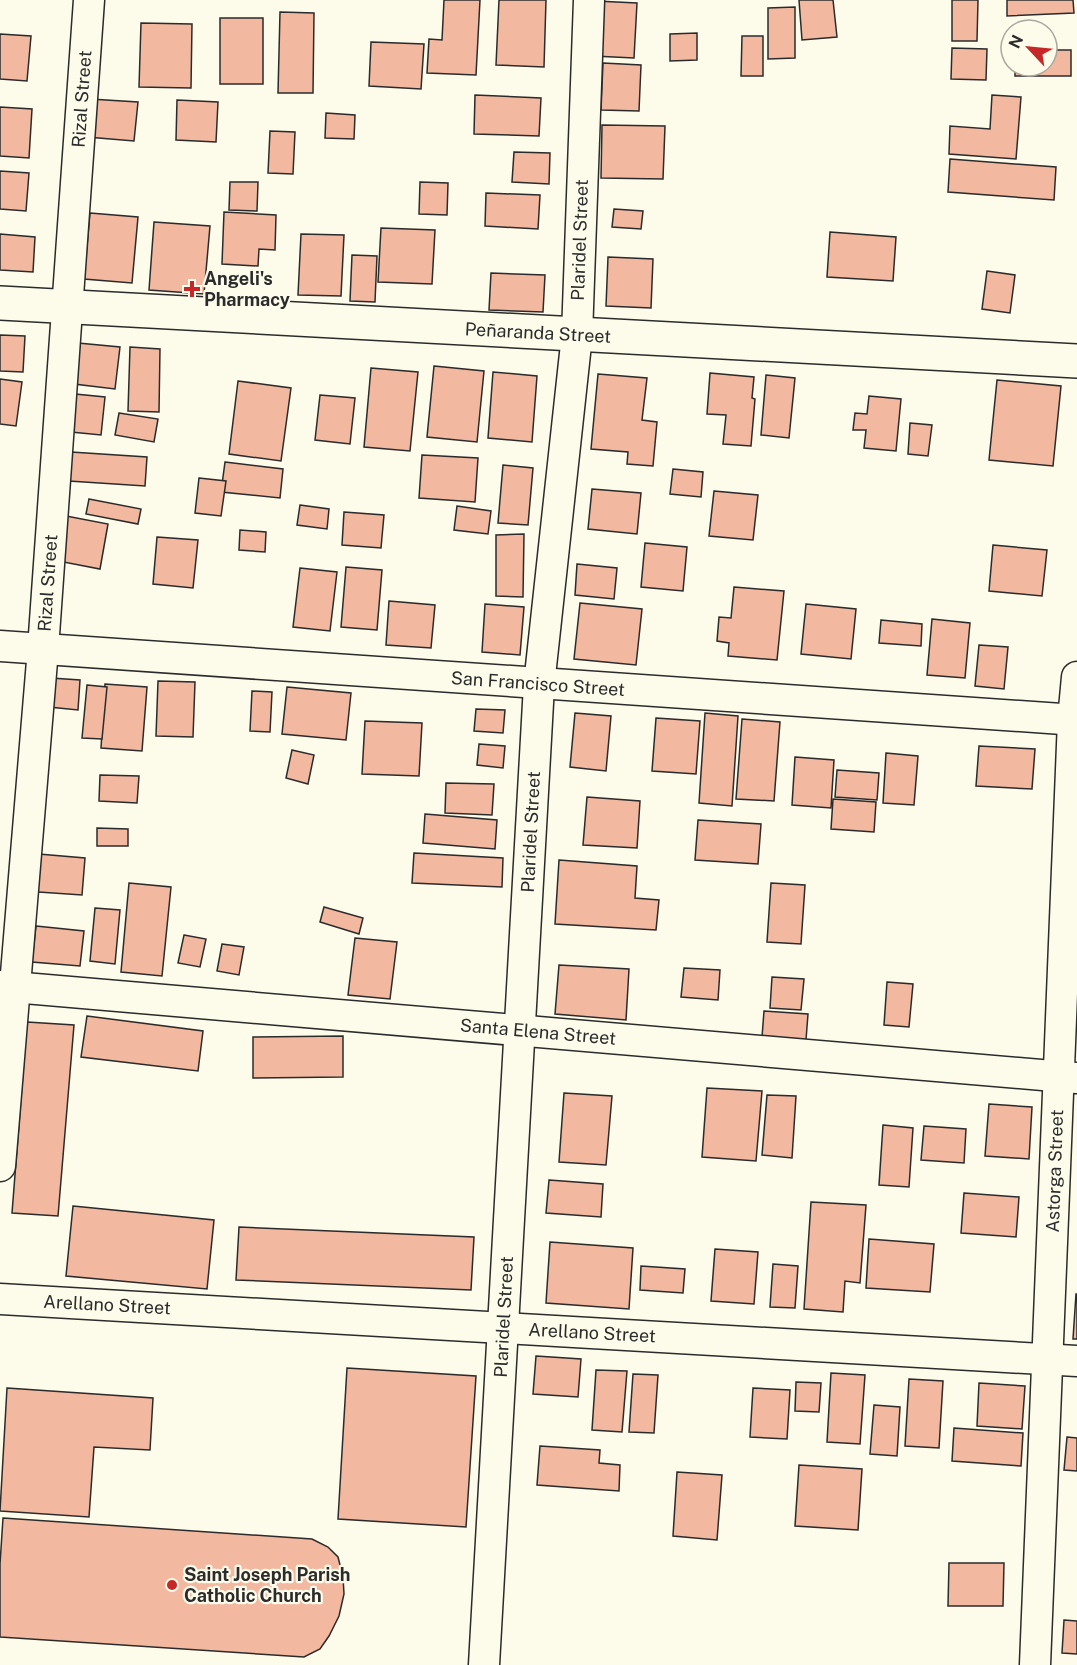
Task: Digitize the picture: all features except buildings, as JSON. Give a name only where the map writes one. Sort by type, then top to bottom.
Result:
[{"type":"street","name":"Rizal Street","points":[[0,1166],[7,987],[43,649],[89,0]]},
{"type":"street","name":"Plaridel Street","points":[[484,1665],[539,685],[577,335],[589,0]]},
{"type":"street","name":"Peñaranda Street","points":[[0,303],[1077,361]]},
{"type":"street","name":"San Francisco Street","points":[[0,646],[539,685],[1075,720]]},
{"type":"street","name":"Astorga Street","points":[[1035,1665],[1047,1359],[1068,1077],[1077,677]]},
{"type":"street","name":"Santa Elena Street","points":[[7,987],[1068,1077]]},
{"type":"street","name":"Arellano Street","points":[[0,1299],[1077,1360]]},
{"type":"place","name":"Angeli's Pharmacy","points":[[192,289]]},
{"type":"place","name":"Saint Joseph Parish Catholic Church","points":[[172,1585]]}]
